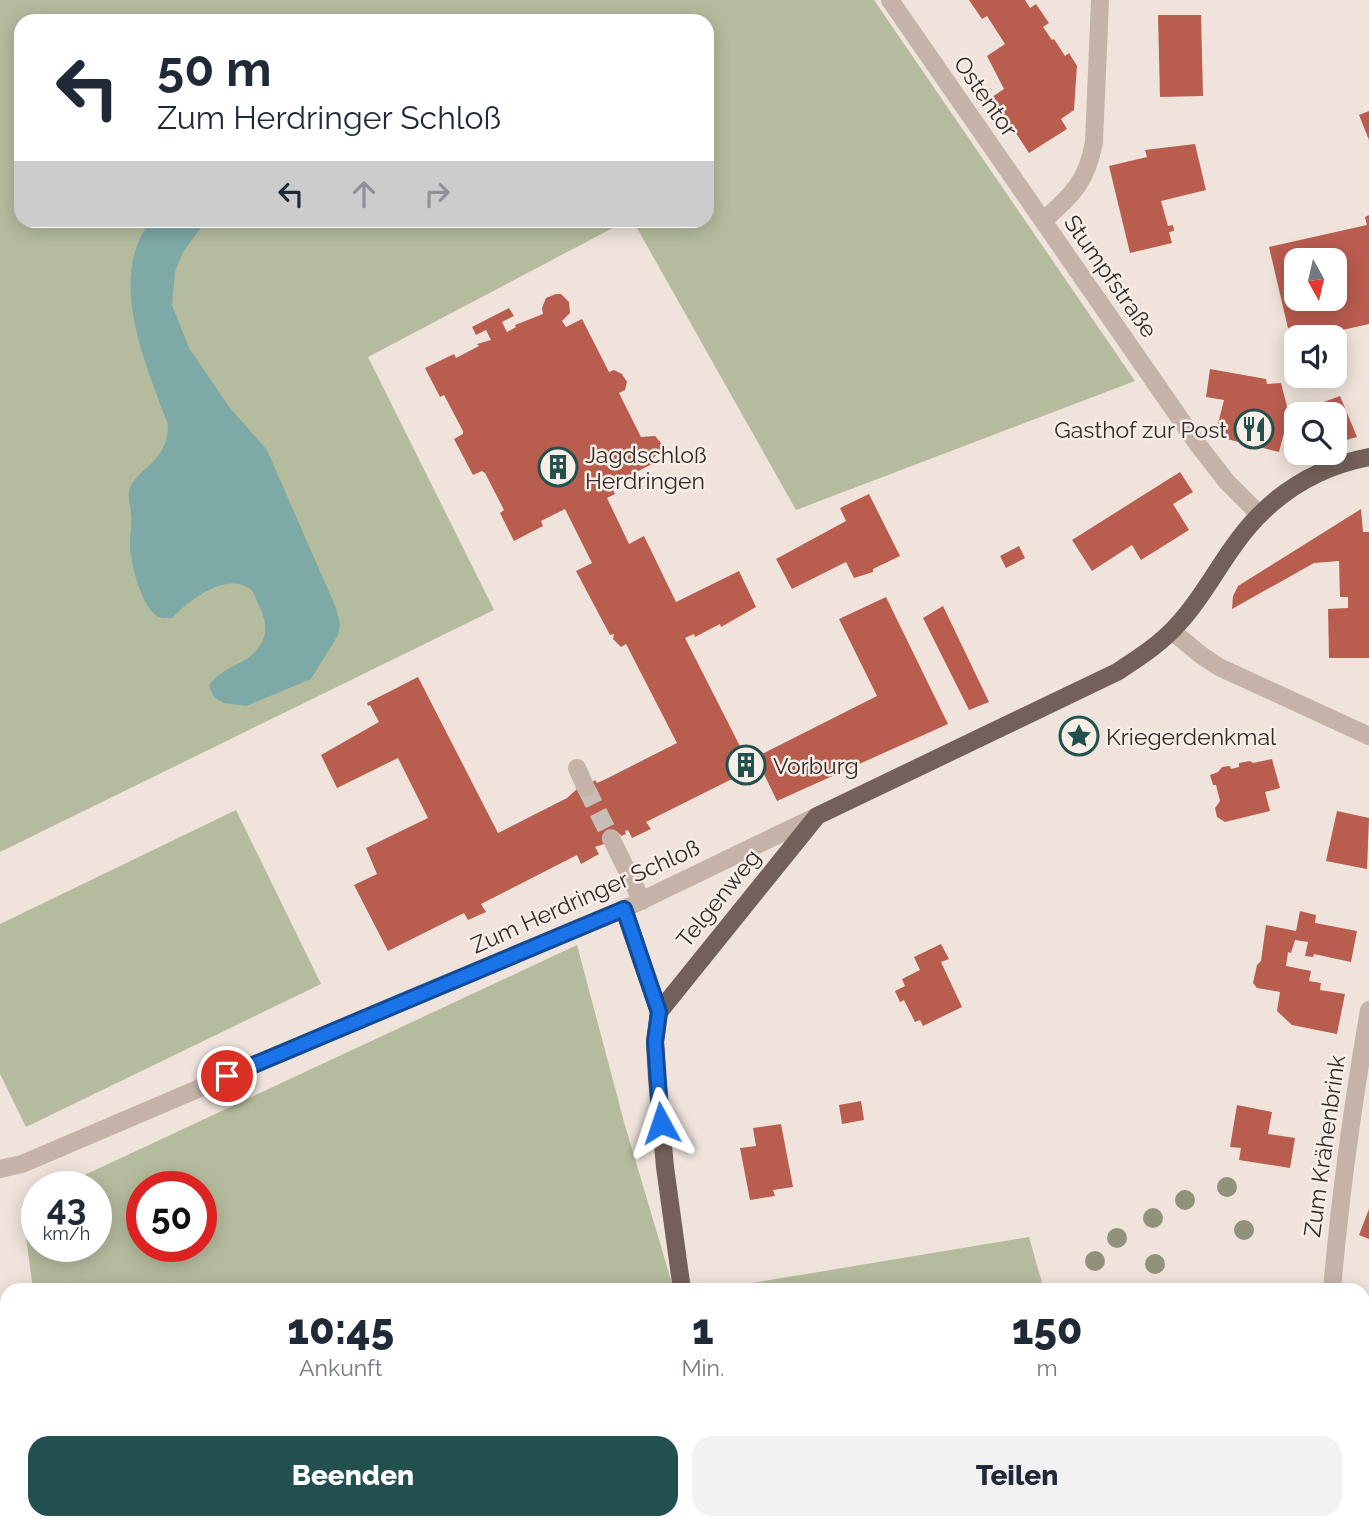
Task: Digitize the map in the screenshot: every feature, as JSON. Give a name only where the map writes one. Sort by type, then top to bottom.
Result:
[{"type":"main road","name":"Zum Herdringer Schloß","points":[[817,816],[1116,672],[1153,648],[1172,631],[1207,587],[1245,531],[1260,515],[1302,480],[1331,467],[1369,457]]},
{"type":"main road","name":"Telgenweg","points":[[659,1012],[817,816]]},
{"type":"main road","points":[[624,909],[659,1012],[655,1042],[658,1091],[665,1167],[681,1283]]},
{"type":"street","name":"Ostentor","points":[[890,0],[1042,221]]},
{"type":"street","name":"Stumpfstraße","points":[[1100,0],[1091,161],[1084,178],[1072,195],[1042,221],[1199,446],[1227,482],[1260,515]]},
{"type":"street","points":[[1172,631],[1219,667],[1369,736]]},
{"type":"street","points":[[577,768],[586,788]]},
{"type":"street","name":"Zum Herdringer Schloß","points":[[0,1169],[22,1164],[624,909],[817,816]]},
{"type":"street","points":[[611,838],[642,901]]},
{"type":"street","name":"Zum Krähenbrink","points":[[1332,1283],[1335,1238],[1361,1104],[1369,1010]]},
{"type":"green space","points":[[0,0],[874,0],[1135,381],[796,510],[637,228],[714,228],[714,14],[14,14],[14,228],[613,228],[368,357],[494,610],[0,852]]},
{"type":"green space","points":[[236,810],[321,984],[26,1127],[0,1074],[0,924]]},
{"type":"green space","points":[[577,945],[624,1122],[672,1283],[32,1283],[29,1262],[112,1262],[112,1171],[93,1171]]},
{"type":"green space","points":[[1029,1237],[1042,1283],[752,1283]]},
{"type":"water","points":[[147,228],[201,228],[183,252],[175,272],[172,305],[189,348],[230,408],[267,450],[336,608],[340,624],[338,635],[311,679],[246,706],[224,703],[214,697],[209,686],[222,673],[246,659],[260,646],[264,637],[264,617],[252,591],[243,585],[221,585],[198,596],[172,618],[162,618],[146,603],[132,562],[129,492],[137,477],[163,448],[168,424],[141,349],[134,321],[132,268],[138,243]]},
{"type":"building","points":[[969,0],[1025,0],[1030,8],[1036,4],[1049,23],[1043,27],[1065,56],[1069,53],[1077,66],[1074,110],[1061,119],[1067,129],[1029,153],[992,97],[1004,89],[987,56],[1005,44],[987,16],[982,19]]},
{"type":"building","points":[[1158,15],[1201,15],[1203,96],[1160,97]]},
{"type":"building","points":[[1369,111],[1369,140],[1359,115]]},
{"type":"building","points":[[1195,144],[1206,190],[1161,201],[1168,226],[1173,225],[1174,231],[1169,232],[1172,243],[1130,253],[1109,166],[1147,157],[1145,150]]},
{"type":"building","points":[[1369,215],[1369,324],[1347,329],[1347,325],[1287,325],[1284,312],[1348,312],[1348,248],[1284,248],[1284,311],[1269,247],[1367,225],[1365,217]]},
{"type":"building","name":"Vorburg","points":[[561,294],[569,302],[570,313],[562,321],[566,327],[582,319],[609,372],[614,370],[622,374],[627,382],[625,390],[619,393],[641,437],[655,436],[661,443],[660,452],[652,459],[654,463],[611,485],[615,494],[607,498],[629,544],[644,536],[676,602],[739,571],[756,607],[721,627],[720,624],[695,637],[694,634],[685,638],[746,758],[754,753],[756,757],[877,696],[839,619],[886,597],[948,724],[777,801],[763,772],[745,781],[742,774],[646,822],[651,829],[632,838],[628,830],[625,831],[626,834],[603,842],[604,844],[595,847],[599,854],[581,864],[577,855],[481,904],[486,912],[468,920],[464,913],[388,951],[354,885],[377,874],[366,848],[428,818],[398,758],[337,788],[321,755],[379,722],[367,703],[418,677],[498,833],[567,798],[577,789],[586,788],[595,780],[597,783],[606,779],[677,743],[626,644],[621,647],[613,639],[614,634],[610,635],[576,571],[592,563],[565,509],[541,521],[543,526],[514,541],[500,513],[504,510],[485,473],[482,471],[473,475],[454,439],[463,434],[463,431],[444,395],[440,397],[425,368],[454,354],[456,358],[479,346],[477,344],[491,340],[486,330],[476,335],[472,327],[509,308],[514,316],[502,322],[507,332],[516,327],[515,325],[543,314],[546,298]]},
{"type":"building","points":[[1210,369],[1266,379],[1267,384],[1281,383],[1286,402],[1284,433],[1279,452],[1215,436],[1224,400],[1206,397]]},
{"type":"building","points":[[1340,396],[1342,402],[1324,402]]},
{"type":"building","points":[[1347,413],[1357,437],[1347,440]]},
{"type":"building","points":[[1180,472],[1193,492],[1173,504],[1189,530],[1141,560],[1132,545],[1092,571],[1072,540]]},
{"type":"building","points":[[869,494],[900,556],[873,569],[873,572],[854,578],[846,562],[792,589],[776,559],[846,521],[840,508]]},
{"type":"building","points":[[1361,509],[1363,532],[1369,532],[1369,658],[1329,658],[1328,609],[1348,608],[1348,597],[1340,597],[1339,561],[1314,563],[1232,609],[1233,596],[1238,586]]},
{"type":"building","points":[[1019,546],[1025,558],[1006,568],[1000,556]]},
{"type":"building","points":[[943,606],[989,702],[969,710],[923,618]]},
{"type":"building","points":[[1272,759],[1280,788],[1265,792],[1270,811],[1225,822],[1217,817],[1215,808],[1220,801],[1210,775],[1222,767],[1230,766],[1231,769],[1239,767],[1239,763]]},
{"type":"building","points":[[1337,811],[1369,818],[1367,869],[1326,861]]},
{"type":"building","points":[[1300,911],[1316,915],[1315,923],[1357,931],[1351,962],[1314,954],[1313,957],[1305,956],[1308,942],[1295,940],[1291,953],[1288,952],[1286,966],[1311,971],[1309,981],[1321,983],[1320,990],[1345,994],[1337,1034],[1292,1025],[1277,1011],[1280,992],[1257,988],[1253,983],[1257,965],[1261,961],[1266,925],[1296,931]]},
{"type":"building","points":[[941,944],[949,959],[941,962],[962,1007],[923,1026],[920,1020],[915,1022],[904,1000],[900,1002],[895,991],[905,986],[902,979],[920,970],[914,957]]},
{"type":"building","points":[[861,1101],[864,1120],[842,1124],[839,1105]]},
{"type":"building","points":[[1237,1105],[1272,1112],[1268,1134],[1295,1138],[1290,1168],[1239,1160],[1241,1148],[1230,1147]]},
{"type":"building","points":[[781,1124],[793,1187],[773,1190],[775,1196],[750,1200],[740,1148],[756,1146],[753,1128]]},
{"type":"building","points":[[1369,1209],[1369,1239],[1359,1235]]},
{"type":"tunnel","points":[[586,788],[611,838]]},
{"type":"place","name":"Gasthof zur Post","points":[[1254,429]]},
{"type":"place","name":"Jagdschloß Herdringen","points":[[558,467]]},
{"type":"place","name":"Kriegerdenkmal","points":[[1079,736]]},
{"type":"place","name":"Vorburg","points":[[746,765]]},
{"type":"route","points":[[227,1076],[624,909],[659,1012],[655,1042],[661,1123]]}]
